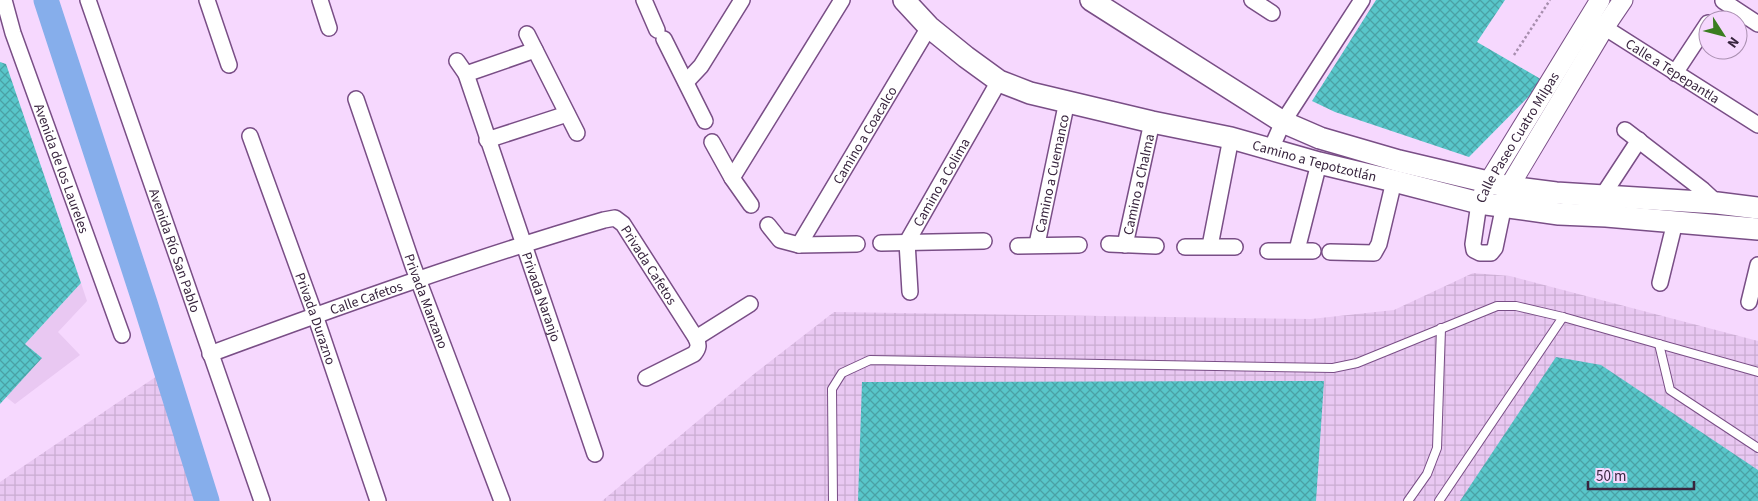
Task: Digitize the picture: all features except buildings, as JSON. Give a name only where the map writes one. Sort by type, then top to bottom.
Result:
[{"type":"main road","name":"Camino a Tepotzotlán","points":[[904,0],[929,27],[966,58],[999,81],[1030,93],[1152,122],[1231,138],[1319,163],[1479,203],[1507,196],[1556,193],[1717,203],[1758,208]]},
{"type":"main road","name":"Camino a Tepotzotlán","points":[[1091,0],[1283,122],[1320,138],[1488,182],[1507,196],[1559,214],[1758,230]]},
{"type":"street","name":"Avenida de los Laureles","points":[[4,0],[7,36],[122,335]]},
{"type":"street","name":"Avenida Río San Pablo","points":[[88,0],[262,501]]},
{"type":"street","points":[[206,0],[229,65]]},
{"type":"street","points":[[320,0],[329,28]]},
{"type":"street","points":[[644,0],[705,121]]},
{"type":"street","points":[[686,82],[701,66],[742,0]]},
{"type":"street","points":[[732,178],[842,0]]},
{"type":"street","points":[[1271,148],[1283,122],[1362,0]]},
{"type":"street","name":"Calle Paseo Cuatro Milpas","points":[[1600,0],[1597,22],[1507,196],[1495,248],[1486,254],[1474,250],[1473,244],[1479,203],[1488,182],[1597,22],[1623,0]]},
{"type":"street","points":[[1256,1],[1272,13]]},
{"type":"street","points":[[1723,1],[1758,24]]},
{"type":"street","name":"Calle a Tepepantla","points":[[1597,22],[1758,125]]},
{"type":"street","name":"Camino a Coacalco","points":[[799,245],[929,27]]},
{"type":"street","points":[[527,34],[577,134]]},
{"type":"street","points":[[1675,73],[1698,39]]},
{"type":"street","points":[[466,74],[535,50]]},
{"type":"street","name":"Privada Naranjo","points":[[457,61],[466,74],[596,454]]},
{"type":"street","name":"Camino a Colima","points":[[910,292],[907,242],[999,81]]},
{"type":"street","name":"Privada Manzano","points":[[356,99],[418,280],[502,501]]},
{"type":"street","name":"Camino a Cuemanco","points":[[1037,244],[1067,101]]},
{"type":"street","points":[[487,140],[567,114]]},
{"type":"street","name":"Camino a Chalma","points":[[1125,244],[1152,122]]},
{"type":"street","points":[[1625,130],[1717,203]]},
{"type":"street","name":"Privada Durazno","points":[[250,136],[315,315],[378,501]]},
{"type":"street","points":[[1210,246],[1231,138]]},
{"type":"street","points":[[1603,195],[1639,140]]},
{"type":"street","points":[[712,142],[732,178],[751,205]]},
{"type":"street","points":[[1297,250],[1319,163]]},
{"type":"street","points":[[1330,252],[1374,253],[1379,244],[1394,181]]},
{"type":"street","name":"Privada Cafetos","points":[[524,244],[615,218],[623,224],[698,341]]},
{"type":"street","points":[[1660,283],[1675,222]]},
{"type":"street","points":[[768,225],[780,240],[799,245],[857,244]]},
{"type":"street","points":[[881,243],[984,241]]},
{"type":"street","name":"Calle Cafetos","points":[[210,354],[315,315],[524,244]]},
{"type":"street","points":[[1018,246],[1079,244]]},
{"type":"street","points":[[1109,244],[1156,246]]},
{"type":"street","points":[[1185,248],[1235,247]]},
{"type":"street","points":[[1268,250],[1313,251]]},
{"type":"street","points":[[1749,302],[1758,265]]},
{"type":"street","points":[[646,378],[694,354],[698,350],[698,341],[750,304]]},
{"type":"lane","points":[[833,501],[832,389],[842,373],[870,360],[1333,368],[1357,363],[1497,306],[1516,306],[1563,317],[1758,372]]},
{"type":"lane","points":[[1438,501],[1563,317]]},
{"type":"lane","points":[[1408,501],[1427,474],[1436,448],[1441,328]]},
{"type":"lane","points":[[1659,344],[1670,390],[1758,448]]},
{"type":"path","points":[[1514,55],[1550,0]]},
{"type":"shaded area","points":[[1473,273],[1510,276],[1758,341],[1758,501],[602,501],[754,374],[834,312],[1311,319],[1394,310]]},
{"type":"shaded area","points":[[81,283],[87,301],[58,332],[80,355],[15,404],[6,397],[42,358],[25,344]]},
{"type":"shaded area","points":[[157,376],[197,501],[0,501],[0,482]]},
{"type":"waterway","points":[[46,0],[145,303],[207,501]]}]
